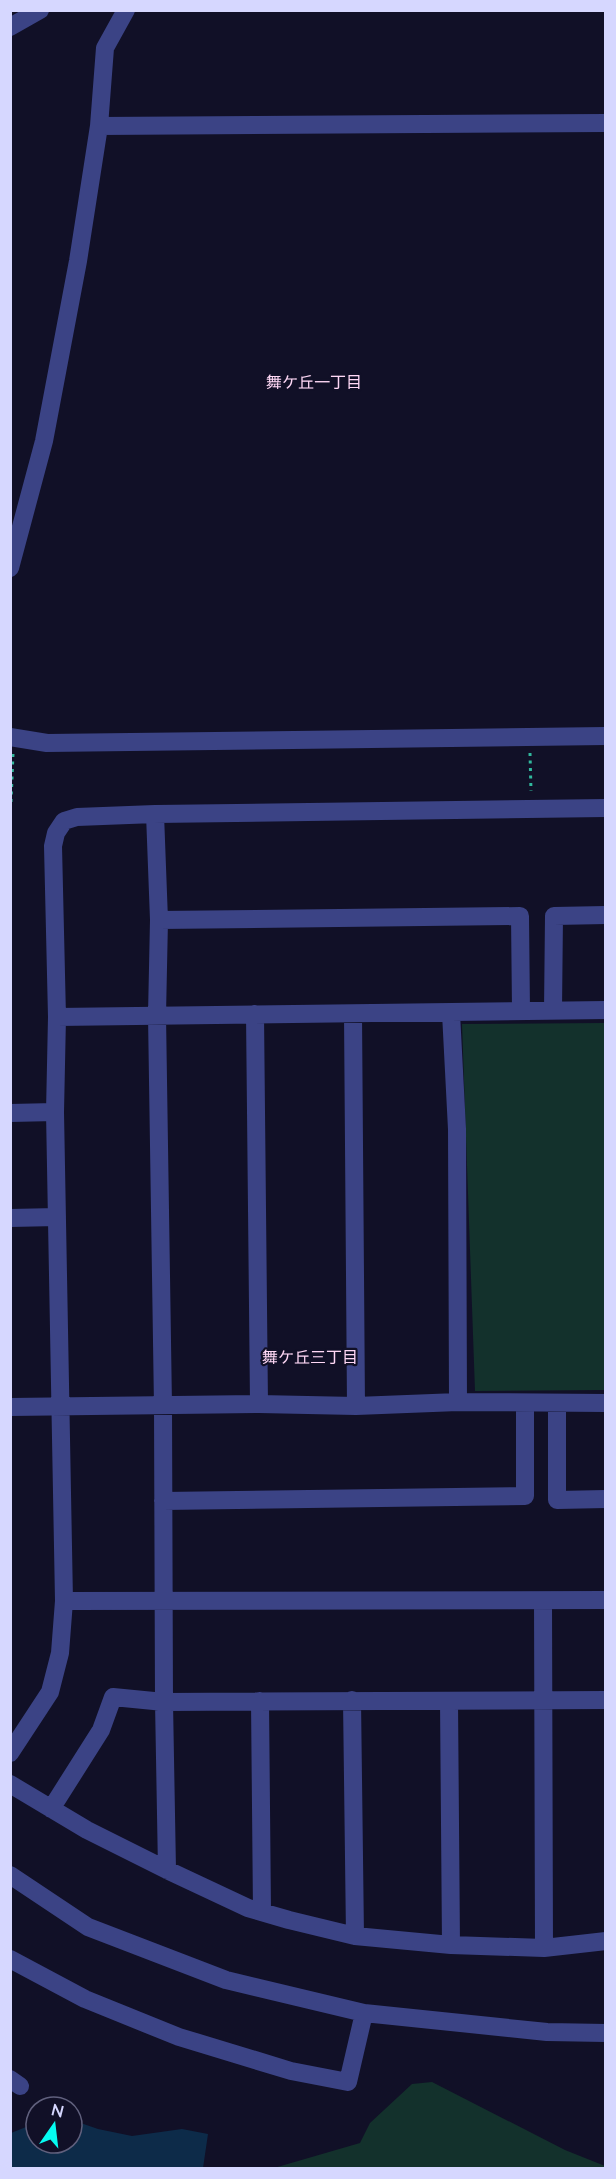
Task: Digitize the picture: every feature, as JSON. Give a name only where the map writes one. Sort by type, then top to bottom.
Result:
[{"type":"street","points":[[10,27],[40,10]]},
{"type":"street","points":[[10,568],[44,441],[78,261],[99,126],[105,48],[126,10]]},
{"type":"street","points":[[99,126],[606,123]]},
{"type":"street","points":[[12,737],[47,743],[606,736]]},
{"type":"street","points":[[10,1753],[50,1692],[60,1653],[64,1601],[55,1112],[57,1017],[53,846],[56,833],[64,821],[77,817],[606,808]]},
{"type":"street","points":[[155,814],[159,920],[157,1015],[167,1870]]},
{"type":"street","points":[[553,1010],[554,916],[606,915]]},
{"type":"street","points":[[159,920],[520,916],[521,1011]]},
{"type":"street","points":[[57,1017],[451,1014],[606,1010]]},
{"type":"street","points":[[255,1014],[259,1404]]},
{"type":"street","points":[[354,1014],[356,1406]]},
{"type":"street","points":[[451,1014],[457,1129],[458,1402]]},
{"type":"street","points":[[10,1113],[55,1112]]},
{"type":"street","points":[[10,1218],[57,1217]]},
{"type":"street","points":[[10,1407],[259,1404],[356,1406],[458,1402],[606,1403]]},
{"type":"street","points":[[163,1500],[525,1496],[525,1403]]},
{"type":"street","points":[[557,1404],[557,1500],[606,1499]]},
{"type":"street","points":[[64,1601],[606,1600]]},
{"type":"street","points":[[543,1601],[544,1948]]},
{"type":"street","points":[[51,1809],[101,1730],[112,1697],[164,1702],[606,1700]]},
{"type":"street","points":[[352,1700],[355,1936]]},
{"type":"street","points":[[260,1701],[262,1912]]},
{"type":"street","points":[[449,1701],[452,1946]]},
{"type":"street","points":[[10,1784],[87,1830],[248,1908],[262,1912],[355,1936],[452,1946],[544,1948],[606,1941]]},
{"type":"street","points":[[10,1875],[88,1927],[226,1980],[364,2013],[547,2032],[606,2033]]},
{"type":"street","points":[[10,1959],[85,1998],[179,2037],[291,2072],[348,2082],[364,2013]]},
{"type":"path","points":[[530,736],[531,809]]},
{"type":"path","points":[[11,802],[12,737]]},
{"type":"green space","points":[[605,1023],[605,1390],[475,1391],[462,1024]]},
{"type":"green space","points":[[432,2082],[605,2168],[274,2168],[360,2143],[370,2123],[412,2084]]},
{"type":"water","points":[[84,2124],[132,2136],[182,2129],[208,2134],[203,2168],[11,2168],[11,2133],[24,2128],[24,2155],[84,2155]]},
{"type":"district","name":"舞ケ丘一丁目","points":[[314,381]]},
{"type":"district","name":"舞ケ丘三丁目","points":[[310,1356]]}]
